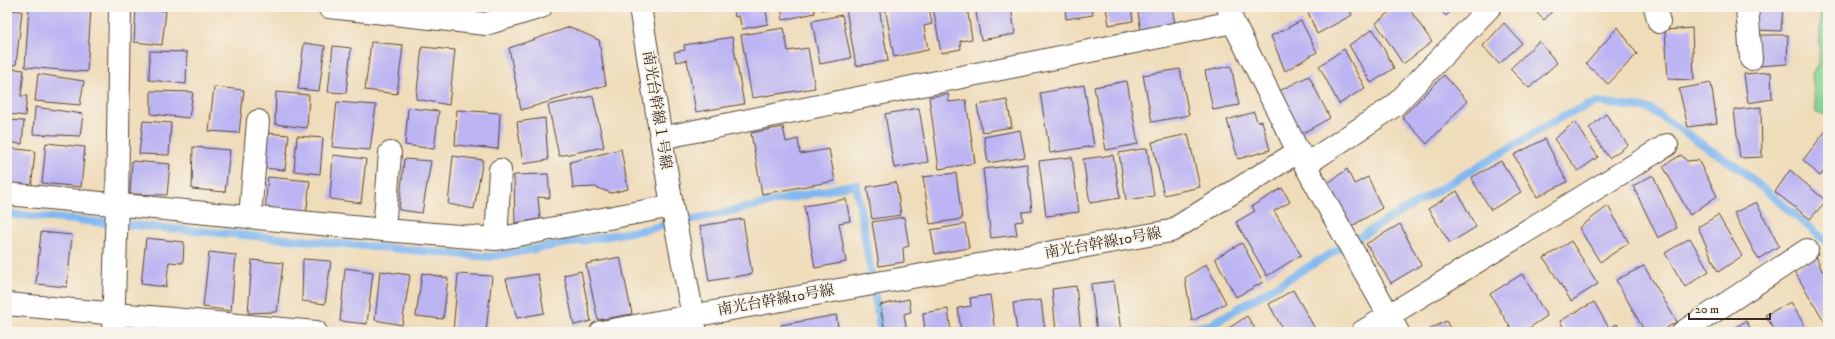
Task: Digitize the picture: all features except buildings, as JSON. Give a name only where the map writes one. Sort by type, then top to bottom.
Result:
[{"type":"street","points":[[113,323],[117,216],[120,7]]},
{"type":"street","points":[[329,7],[486,24],[541,7]]},
{"type":"street","name":"南光台幹線１号線","points":[[640,7],[674,217],[694,324]]},
{"type":"street","name":"南光台幹線10号線","points":[[600,332],[694,324],[860,285],[1171,231],[1394,106],[1490,7]]},
{"type":"street","points":[[1747,7],[1751,59]]},
{"type":"street","points":[[661,138],[1231,14],[1302,158],[1394,324]]},
{"type":"street","points":[[250,217],[258,121]]},
{"type":"street","points":[[1362,332],[1394,324],[1667,145]]},
{"type":"street","points":[[384,230],[390,153]]},
{"type":"street","points":[[496,239],[500,170]]},
{"type":"street","points":[[7,194],[117,216],[250,217],[496,239],[674,217]]},
{"type":"street","points":[[1683,332],[1807,250]]},
{"type":"street","points":[[7,304],[113,323],[316,332]]},
{"type":"green space","points":[[1821,7],[1828,7],[1828,115],[1816,113],[1812,75],[1819,62]]},
{"type":"waterway","points":[[1163,332],[1210,325],[1565,115],[1598,102],[1650,109],[1741,170],[1828,243]]},
{"type":"waterway","points":[[7,214],[489,257],[648,229],[856,184],[881,332]]}]
